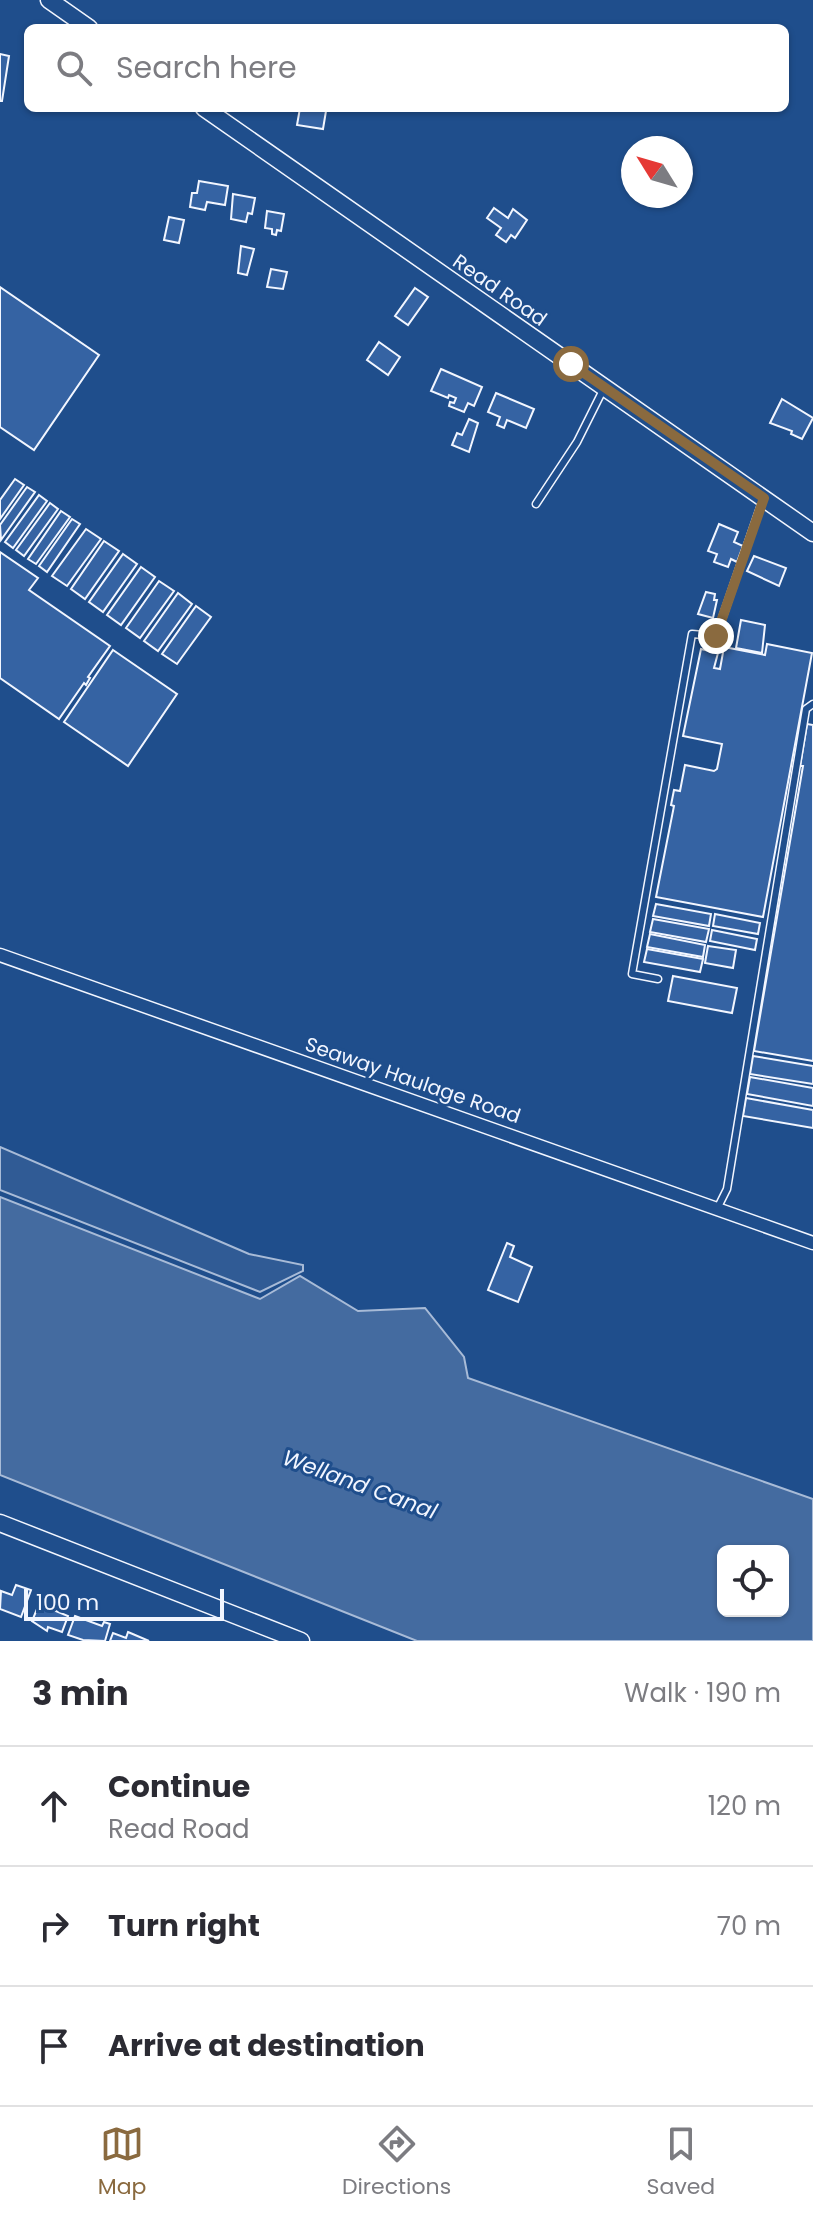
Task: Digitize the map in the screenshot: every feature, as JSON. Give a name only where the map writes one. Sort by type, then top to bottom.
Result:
[{"type":"street","points":[[49,0],[83,24]]},
{"type":"street","name":"Read Road","points":[[210,112],[813,533]]},
{"type":"street","name":"Seaway Haulage Road","points":[[0,955],[813,1243]]},
{"type":"street","points":[[0,1523],[301,1641]]},
{"type":"lane","points":[[536,504],[577,442],[604,387]]},
{"type":"lane","points":[[658,979],[632,974],[692,634],[716,636],[764,498]]},
{"type":"lane","points":[[717,1209],[727,1189],[806,709],[813,704]]},
{"type":"shaded area","points":[[0,1147],[249,1254],[303,1265],[303,1271],[260,1292],[0,1190]]},
{"type":"water","name":"Welland Canal","points":[[0,1197],[260,1299],[300,1276],[358,1311],[425,1308],[464,1357],[468,1378],[813,1499],[813,1641],[417,1641],[0,1475]]},
{"type":"building","points":[[0,54],[9,56],[2,101],[0,101]]},
{"type":"building","points":[[299,112],[326,112],[323,129],[297,125]]},
{"type":"building","points":[[199,181],[228,186],[225,205],[207,202],[205,210],[190,207],[192,193],[197,193]]},
{"type":"building","points":[[233,194],[255,198],[252,214],[248,213],[246,222],[231,219]]},
{"type":"building","points":[[494,208],[508,218],[513,209],[527,220],[515,238],[511,235],[506,242],[496,235],[501,228],[487,218]]},
{"type":"building","points":[[267,211],[284,214],[281,231],[277,230],[276,235],[272,234],[272,229],[265,228]]},
{"type":"building","points":[[169,217],[184,220],[179,243],[164,240]]},
{"type":"building","points":[[241,246],[254,249],[247,275],[238,273]]},
{"type":"building","points":[[271,269],[287,272],[283,289],[267,287]]},
{"type":"building","points":[[0,287],[99,355],[34,450],[0,427]]},
{"type":"building","points":[[415,288],[428,297],[408,325],[395,316]]},
{"type":"building","points":[[379,342],[400,357],[388,375],[367,360]]},
{"type":"building","points":[[441,369],[482,387],[474,406],[468,403],[464,412],[449,406],[456,398],[431,391]]},
{"type":"building","points":[[496,393],[534,409],[526,428],[507,420],[504,428],[497,425],[500,417],[488,412]]},
{"type":"building","points":[[782,399],[813,418],[802,439],[791,434],[792,431],[770,423]]},
{"type":"building","points":[[469,419],[478,423],[469,452],[452,445],[457,433],[462,435]]},
{"type":"building","points":[[15,479],[24,485],[0,519],[0,500]]},
{"type":"building","points":[[27,487],[35,492],[1,540],[0,525]]},
{"type":"building","points":[[39,495],[47,501],[13,548],[5,542]]},
{"type":"building","points":[[50,503],[58,509],[24,556],[16,550]]},
{"type":"building","points":[[61,511],[70,517],[36,564],[28,559]]},
{"type":"building","points":[[72,519],[80,524],[47,572],[39,566]]},
{"type":"building","points":[[719,524],[738,532],[734,542],[743,546],[737,562],[731,559],[728,567],[714,562],[717,554],[708,551]]},
{"type":"building","points":[[86,529],[101,539],[67,586],[52,576]]},
{"type":"building","points":[[104,541],[119,551],[85,599],[71,589]]},
{"type":"building","points":[[0,552],[38,578],[29,590],[110,646],[88,677],[86,685],[84,683],[59,719],[0,678]]},
{"type":"building","points":[[123,554],[137,564],[103,612],[89,602]]},
{"type":"building","points":[[754,556],[786,568],[779,586],[747,571]]},
{"type":"building","points":[[141,567],[155,577],[121,625],[107,615]]},
{"type":"building","points":[[159,581],[174,591],[140,638],[126,628]]},
{"type":"building","points":[[706,592],[715,594],[714,600],[717,600],[713,618],[698,614]]},
{"type":"building","points":[[178,593],[192,604],[158,651],[144,641]]},
{"type":"building","points":[[196,606],[211,617],[177,664],[162,654]]},
{"type":"building","points":[[741,620],[765,625],[762,653],[736,648]]},
{"type":"building","points":[[767,644],[812,653],[763,917],[656,897],[674,806],[671,805],[674,790],[680,791],[685,765],[717,769],[722,744],[683,736],[701,649],[718,653],[714,668],[720,669],[724,647],[765,655]]},
{"type":"building","points":[[113,650],[177,694],[128,766],[64,722]]},
{"type":"building","points":[[807,724],[813,725],[813,1061],[754,1051],[803,766],[800,766]]},
{"type":"building","points":[[656,904],[711,914],[709,926],[653,916]]},
{"type":"building","points":[[715,914],[760,923],[758,934],[713,926]]},
{"type":"building","points":[[653,919],[709,929],[706,942],[650,932]]},
{"type":"building","points":[[712,930],[757,939],[755,950],[710,941]]},
{"type":"building","points":[[650,934],[705,945],[703,957],[647,947]]},
{"type":"building","points":[[708,946],[736,950],[733,968],[705,963]]},
{"type":"building","points":[[647,949],[703,959],[700,972],[644,962]]},
{"type":"building","points":[[673,976],[737,988],[732,1013],[668,1001]]},
{"type":"building","points":[[753,1056],[813,1066],[813,1084],[750,1074]]},
{"type":"building","points":[[750,1077],[813,1088],[813,1106],[747,1094]]},
{"type":"building","points":[[746,1098],[813,1110],[813,1128],[743,1116]]},
{"type":"building","points":[[507,1243],[514,1246],[510,1257],[532,1267],[518,1302],[488,1290]]},
{"type":"building","points":[[16,1585],[31,1590],[21,1617],[0,1609],[1,1591],[12,1595]]},
{"type":"building","points":[[39,1604],[68,1616],[62,1632],[48,1627],[47,1631],[32,1621]]},
{"type":"building","points":[[75,1616],[102,1626],[104,1622],[110,1624],[105,1641],[83,1640],[68,1635]]},
{"type":"building","points":[[128,1632],[149,1641],[110,1641],[113,1633],[126,1638]]},
{"type":"route","points":[[571,364],[764,498],[716,636]]}]
